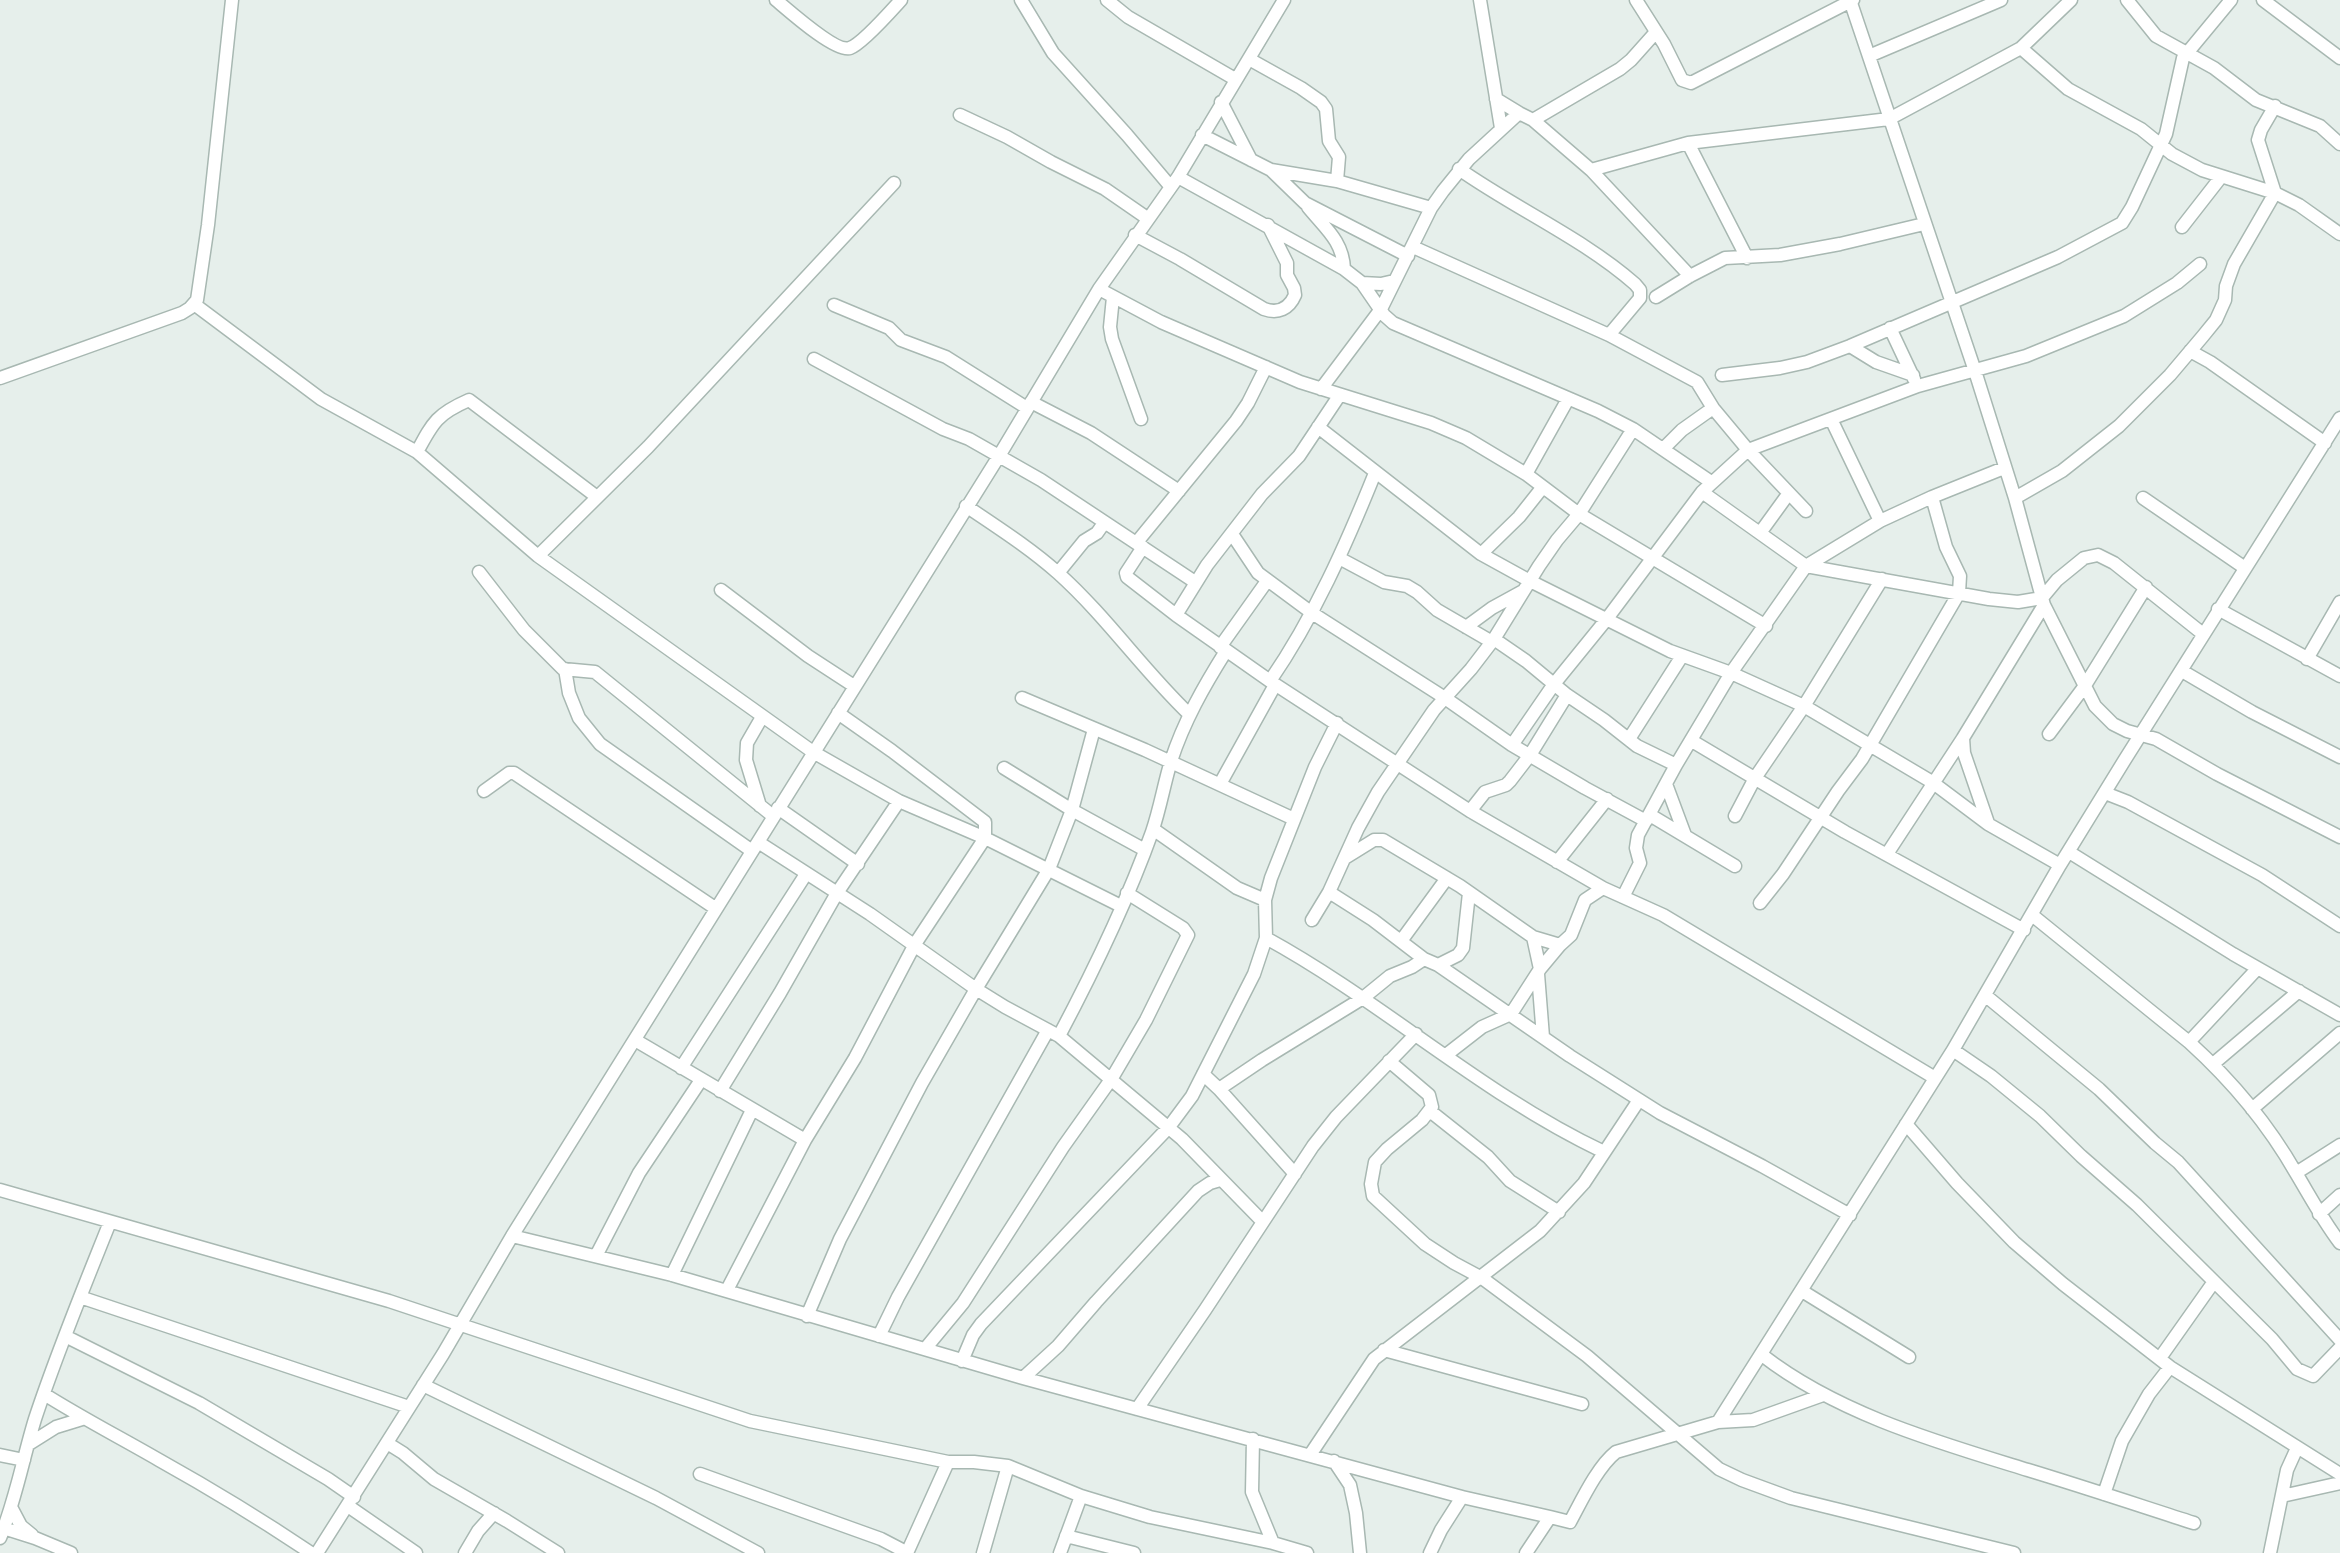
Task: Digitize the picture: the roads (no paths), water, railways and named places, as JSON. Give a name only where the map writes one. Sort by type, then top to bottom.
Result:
[{"type":"street","points":[[0,378],[182,313],[194,304],[200,291],[232,0]]},
{"type":"street","points":[[776,0],[832,43],[844,49],[859,42],[901,0]]},
{"type":"street","points":[[1021,0],[1053,53],[1127,135],[1142,155],[1174,182],[1268,225],[1344,269],[1362,283],[1388,319],[1403,328],[1494,365],[1633,429],[1711,482]]},
{"type":"street","points":[[317,1553],[351,1502],[512,1236],[999,456],[1099,289],[1174,182],[1284,0]]},
{"type":"street","points":[[1480,0],[1501,128]]},
{"type":"street","points":[[1636,0],[1682,80],[1691,83],[1851,0],[1975,371],[2015,498],[2043,601],[2095,706],[2113,724],[2163,742],[2217,774],[2340,837]]},
{"type":"street","points":[[1869,56],[2001,0]]},
{"type":"street","points":[[1591,170],[1688,143],[1889,119],[2021,48],[2071,0]]},
{"type":"street","points":[[2127,0],[2156,36],[2229,78],[2256,100],[2320,126],[2340,144]]},
{"type":"street","points":[[1722,375],[1780,368],[1807,362],[1850,346],[2058,258],[2122,223],[2162,146],[2174,106],[2181,67],[2187,52],[2231,0]]},
{"type":"street","points":[[2263,0],[2340,57]]},
{"type":"street","points":[[1112,2],[1144,28],[1235,79]]},
{"type":"street","points":[[1533,120],[1620,69],[1656,32]]},
{"type":"street","points":[[2021,48],[2068,89],[2141,129],[2187,162],[2222,177],[2275,193],[2299,205],[2340,234]]},
{"type":"street","points":[[1249,59],[1321,102],[1328,115],[1329,141],[1339,157],[1337,181]]},
{"type":"street","points":[[1496,99],[1533,120],[1591,170],[1690,276]]},
{"type":"street","points":[[1221,102],[1251,160]]},
{"type":"street","points":[[2015,498],[2062,471],[2119,426],[2170,375],[2216,320],[2225,300],[2226,286],[2234,264],[2275,193],[2258,140],[2275,106]]},
{"type":"street","points":[[1322,389],[1382,309],[1431,208],[1460,169],[1519,113]]},
{"type":"street","points":[[960,115],[983,124],[1050,162],[1105,189],[1147,218]]},
{"type":"street","points":[[1202,135],[1271,170],[1337,181],[1431,208]]},
{"type":"street","points":[[1688,143],[1747,258]]},
{"type":"street","points":[[1460,169],[1497,195],[1591,251],[1635,284],[1640,290],[1640,298],[1609,335]]},
{"type":"street","points":[[1271,170],[1305,203],[1338,244],[1343,255],[1344,269]]},
{"type":"street","points":[[2182,227],[2222,177]]},
{"type":"street","points":[[538,556],[648,447],[894,183]]},
{"type":"street","points":[[1305,203],[1411,252],[1609,335],[1696,382],[1713,408],[1748,450],[1806,511]]},
{"type":"street","points":[[1656,297],[1718,260],[1780,255],[1840,244],[1924,224]]},
{"type":"street","points":[[1135,235],[1273,312],[1284,309],[1294,300],[1295,295],[1287,276],[1287,263],[1268,225]]},
{"type":"street","points":[[1512,745],[1554,684],[1606,620],[1702,492],[1748,450],[1831,419],[1915,380],[1975,371],[2026,356],[2124,316],[2177,283],[2200,264]]},
{"type":"street","points":[[1362,283],[1375,285],[1394,281]]},
{"type":"street","points":[[1099,289],[1161,322],[1266,367],[1339,396],[1431,423],[1466,438],[1526,474],[1579,514],[1766,626]]},
{"type":"street","points":[[1113,297],[1110,327],[1112,339],[1141,419]]},
{"type":"street","points":[[194,304],[321,399],[417,452],[538,556],[813,752],[899,801],[985,838],[1121,906]]},
{"type":"street","points":[[834,305],[889,328],[901,339],[946,357],[1029,405],[1090,433],[1179,490]]},
{"type":"street","points":[[1890,328],[1915,380]]},
{"type":"street","points":[[1850,346],[1876,362],[1915,380]]},
{"type":"street","points":[[2190,351],[2210,362],[2325,443]]},
{"type":"street","points":[[814,359],[1041,480],[1195,582]]},
{"type":"street","points":[[1266,367],[1236,421],[1179,490],[1140,544],[1126,573],[1127,577],[1223,649],[1470,811],[1603,888],[1663,915],[1935,1078]]},
{"type":"street","points":[[1176,615],[1195,582],[1262,494],[1299,456],[1339,396]]},
{"type":"street","points":[[1526,474],[1568,399]]},
{"type":"street","points":[[417,452],[434,420],[451,408],[469,400],[597,497]]},
{"type":"street","points":[[1663,448],[1682,430],[1713,408]]},
{"type":"street","points":[[1718,1422],[1953,1050],[2060,866],[2140,735],[2340,418]]},
{"type":"street","points":[[1831,419],[1880,521]]},
{"type":"street","points":[[1318,427],[1481,554],[1527,586],[1682,656],[1731,673],[1804,706],[1932,782],[1989,824],[2060,866]]},
{"type":"street","points":[[1312,920],[1329,892],[1367,811],[1398,763],[1420,730],[1493,641],[1557,540],[1579,514],[1633,429]]},
{"type":"street","points":[[1623,897],[1640,864],[1636,845],[1676,765],[1731,673],[1806,566],[1880,521],[2004,468]]},
{"type":"street","points":[[1220,783],[1339,558],[1359,517],[1375,473]]},
{"type":"street","points":[[1481,554],[1519,517],[1542,488]]},
{"type":"street","points":[[1702,492],[1806,566],[2009,601],[2043,601]]},
{"type":"street","points":[[1760,533],[1789,494]]},
{"type":"street","points":[[1760,903],[1783,874],[1870,746],[1959,593],[1960,576],[1946,547],[1932,497]]},
{"type":"street","points":[[2143,498],[2245,568]]},
{"type":"street","points":[[966,506],[1058,573],[1189,714]]},
{"type":"street","points":[[1058,573],[1084,541],[1097,533],[1104,523]]},
{"type":"street","points":[[1232,534],[1253,568],[1267,581],[1512,745],[1585,788],[1685,835],[1735,866]]},
{"type":"street","points":[[1887,854],[1932,782],[1963,738],[2043,601],[2069,570],[2084,558],[2098,555],[2114,563],[2203,634]]},
{"type":"street","points":[[1339,558],[1384,582],[1407,586],[1417,592],[1437,610],[1493,641],[1629,740],[1676,765]]},
{"type":"street","points":[[479,572],[545,653],[566,669],[595,672],[760,806],[776,812],[858,864]]},
{"type":"street","points":[[1735,816],[1755,778],[1804,706],[1882,579]]},
{"type":"street","points":[[879,1336],[898,1297],[1053,1033],[1093,973],[1153,829],[1171,762],[1189,714],[1223,649],[1267,581]]},
{"type":"street","points":[[1467,627],[1527,586]]},
{"type":"street","points":[[2049,734],[2084,687],[2146,587]]},
{"type":"street","points":[[721,590],[808,656],[854,686]]},
{"type":"street","points":[[2307,659],[2340,602]]},
{"type":"street","points":[[2218,609],[2340,676]]},
{"type":"street","points":[[1629,740],[1682,656]]},
{"type":"street","points":[[566,669],[569,693],[579,718],[600,744],[755,847],[837,893],[915,944],[976,989],[1053,1033],[1112,1078],[1144,1109],[1169,1127],[1263,1222]]},
{"type":"street","points":[[2181,671],[2252,712],[2340,757]]},
{"type":"street","points":[[1470,811],[1485,792],[1506,785],[1530,755],[1567,695]]},
{"type":"street","points":[[1022,698],[1220,783],[1294,819]]},
{"type":"street","points":[[728,1290],[805,1140],[855,1058],[915,944],[985,838],[985,822],[838,713]]},
{"type":"street","points":[[760,806],[746,760],[747,743],[762,717]]},
{"type":"street","points":[[962,1361],[973,1335],[981,1324],[1169,1127],[1186,1104],[1248,987],[1266,938],[1265,900],[1271,878],[1315,767],[1337,723]]},
{"type":"street","points":[[807,1316],[840,1239],[922,1083],[1049,869],[1072,810],[1094,729]]},
{"type":"street","points":[[1963,738],[1964,753],[1989,824]]},
{"type":"street","points":[[1692,741],[1821,818],[2024,930]]},
{"type":"street","points":[[1004,768],[1072,810],[1145,850]]},
{"type":"street","points":[[484,792],[509,773],[514,773],[716,908]]},
{"type":"street","points":[[1666,784],[1685,835]]},
{"type":"street","points":[[2105,793],[2137,807],[2262,875],[2340,926]]},
{"type":"street","points":[[1557,862],[1608,799]]},
{"type":"street","points":[[720,1091],[776,1001],[837,893],[899,801]]},
{"type":"street","points":[[1153,829],[1238,888],[1265,900]]},
{"type":"street","points":[[1346,858],[1378,838],[1389,842],[1447,878],[1533,937],[1560,945]]},
{"type":"street","points":[[2069,852],[2257,969],[2340,1016]]},
{"type":"street","points":[[681,1068],[806,874]]},
{"type":"street","points":[[1401,941],[1447,878]]},
{"type":"street","points":[[1446,1054],[1482,1027],[1511,1014],[1539,972],[1575,929],[1585,900],[1603,888]]},
{"type":"street","points":[[1329,892],[1424,959],[1438,965],[1639,1100],[1850,1215]]},
{"type":"street","points":[[1438,965],[1458,955],[1463,948],[1468,892]]},
{"type":"street","points":[[925,1349],[969,1296],[1063,1147],[1112,1078],[1146,1020],[1188,935],[1183,928],[1127,893]]},
{"type":"street","points":[[2032,915],[2213,1064],[2252,1109],[2340,1243]]},
{"type":"street","points":[[1533,937],[1539,972],[1542,1037]]},
{"type":"street","points":[[1266,938],[1322,970],[1552,1126],[1604,1152]]},
{"type":"street","points":[[1219,1089],[1363,998],[1390,976],[1424,959]]},
{"type":"street","points":[[2189,1042],[2257,969]]},
{"type":"street","points":[[2213,1064],[2299,991]]},
{"type":"street","points":[[1986,996],[2099,1089],[2178,1162],[2340,1340]]},
{"type":"street","points":[[2252,1109],[2340,1033]]},
{"type":"street","points":[[1137,1409],[1332,1122],[1416,1034]]},
{"type":"street","points":[[635,1040],[805,1140]]},
{"type":"street","points":[[1953,1050],[1991,1076],[2040,1116],[2137,1205],[2272,1340],[2297,1369],[2313,1376],[2340,1348]]},
{"type":"street","points":[[1389,1061],[1429,1095],[1432,1104],[1430,1111],[1375,1162],[1371,1176],[1371,1192],[1425,1244],[1482,1278],[1612,1376],[1719,1469],[1791,1498],[2014,1553]]},
{"type":"street","points":[[1203,1074],[1295,1174]]},
{"type":"street","points":[[596,1256],[639,1173],[701,1080]]},
{"type":"street","points":[[1310,1455],[1368,1365],[1384,1350],[1466,1287],[1482,1278],[1540,1231],[1584,1183],[1639,1100]]},
{"type":"street","points":[[672,1275],[752,1110]]},
{"type":"street","points":[[1430,1111],[1488,1157],[1510,1181],[1559,1212]]},
{"type":"street","points":[[1906,1124],[1957,1184],[2014,1242],[2063,1284],[2170,1367],[2340,1474]]},
{"type":"street","points":[[2296,1173],[2340,1145]]},
{"type":"street","points":[[1023,1378],[1058,1346],[1198,1191],[1220,1180]]},
{"type":"street","points":[[0,1190],[389,1301],[750,1421],[948,1462],[1008,1466],[1081,1496],[1150,1517],[1273,1543],[1307,1553]]},
{"type":"street","points":[[2319,1214],[2340,1195]]},
{"type":"street","points":[[71,1553],[35,1538],[1,1531],[11,1508],[44,1394],[110,1222]]},
{"type":"street","points":[[512,1236],[728,1290],[807,1316],[1023,1378],[1462,1497],[1570,1522],[1601,1470],[1616,1452],[1718,1422],[1753,1420],[1823,1395]]},
{"type":"street","points":[[2160,1358],[2213,1283]]},
{"type":"street","points":[[1802,1291],[1909,1357]]},
{"type":"street","points":[[80,1298],[409,1407]]},
{"type":"street","points":[[65,1336],[199,1403],[328,1479],[351,1502],[416,1553]]},
{"type":"street","points":[[1384,1350],[1582,1404]]},
{"type":"street","points":[[1762,1354],[1782,1371],[1823,1395],[1946,1444],[2193,1522]]},
{"type":"street","points":[[2104,1494],[2122,1441],[2149,1394],[2170,1367]]},
{"type":"street","points":[[423,1385],[656,1498],[758,1553]]},
{"type":"street","points":[[44,1394],[82,1419],[160,1460],[253,1515],[311,1553]]},
{"type":"street","points":[[29,1444],[56,1427],[82,1419]]},
{"type":"street","points":[[1253,1439],[1252,1492],[1273,1543]]},
{"type":"street","points":[[387,1443],[434,1479],[558,1553]]},
{"type":"street","points":[[2270,1553],[2288,1470],[2297,1448]]},
{"type":"street","points":[[0,1455],[24,1460]]},
{"type":"street","points":[[1334,1461],[1350,1485],[1356,1513],[1360,1553]]},
{"type":"street","points":[[700,1474],[881,1539],[906,1552],[948,1462]]},
{"type":"street","points":[[983,1553],[1008,1466]]},
{"type":"street","points":[[2283,1496],[2340,1483]]},
{"type":"street","points":[[1060,1553],[1081,1496]]},
{"type":"street","points":[[1431,1553],[1441,1530],[1462,1497]]},
{"type":"street","points":[[11,1508],[21,1526],[35,1538]]},
{"type":"street","points":[[465,1553],[481,1527],[494,1513]]},
{"type":"street","points":[[1526,1553],[1550,1517]]},
{"type":"street","points":[[1066,1536],[1134,1553]]}]
